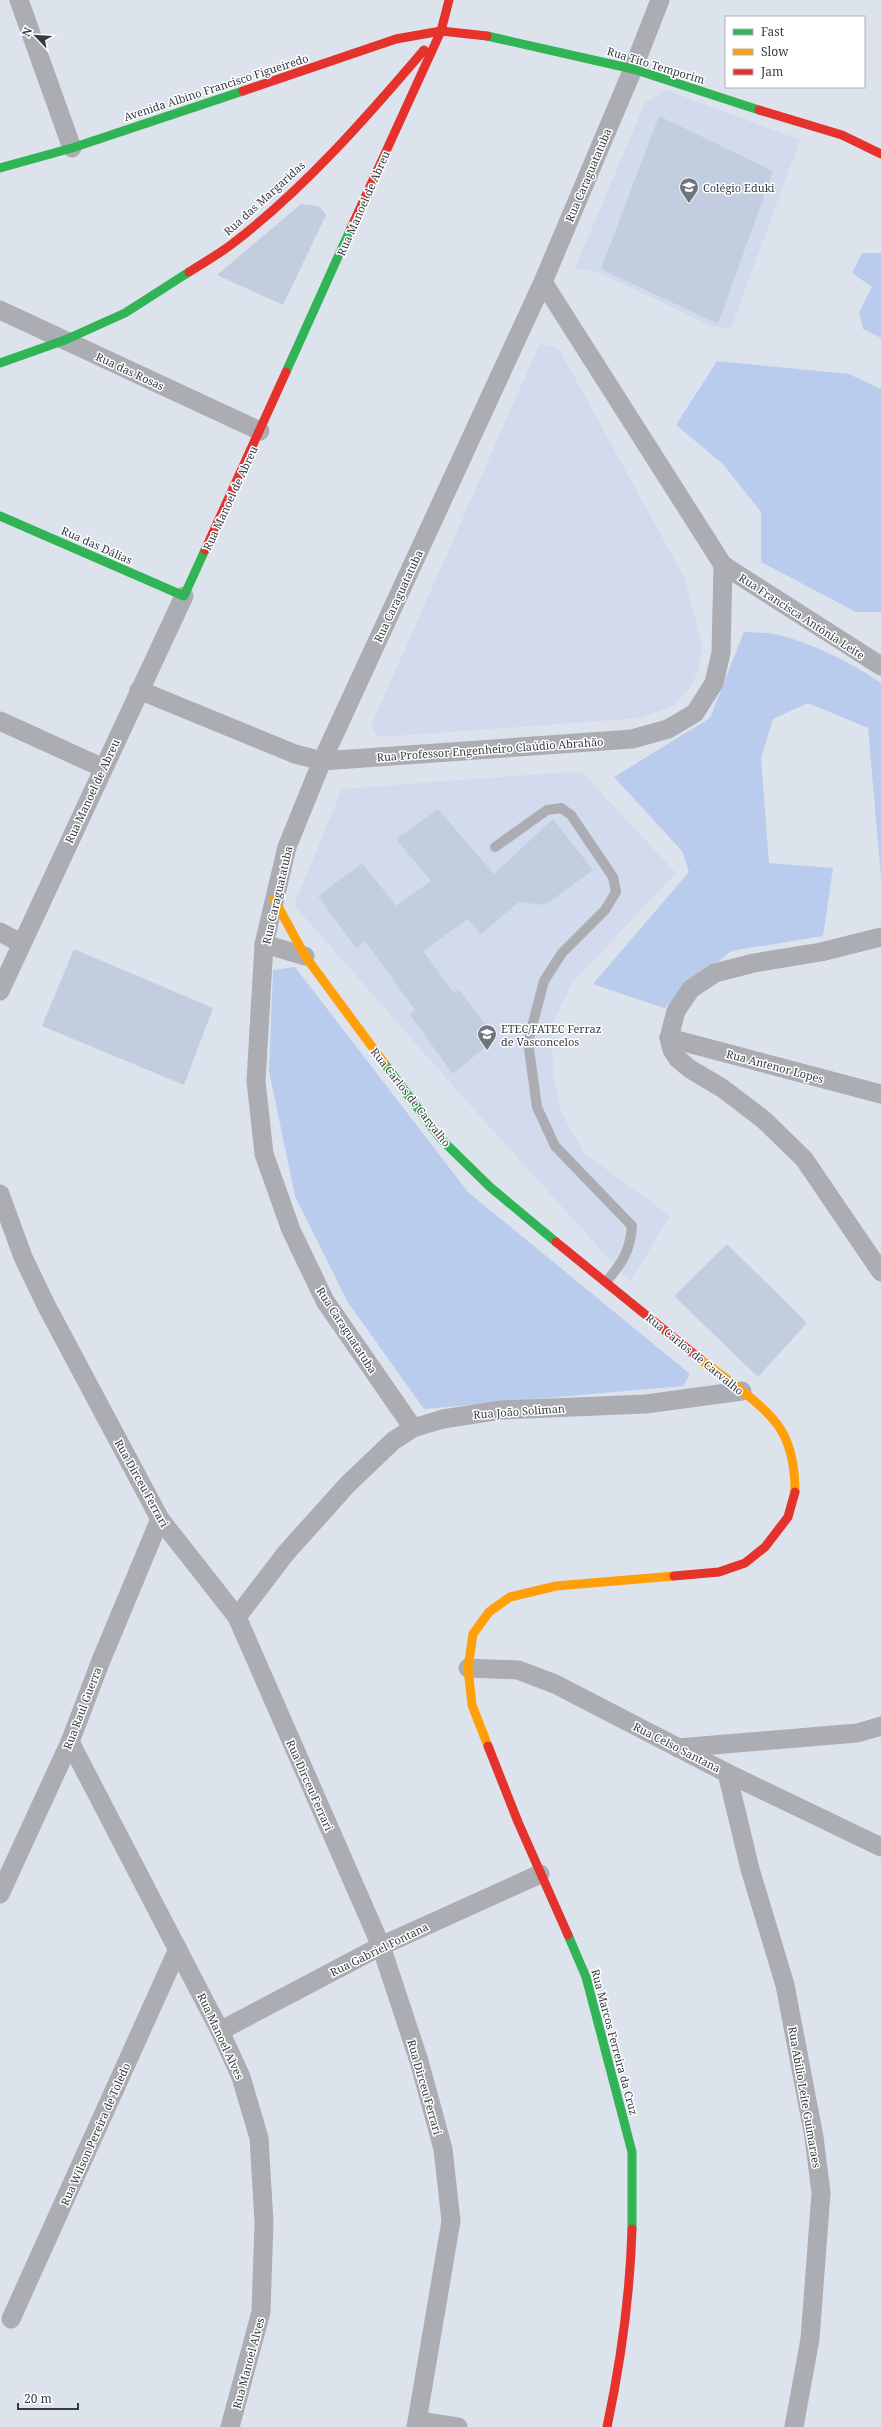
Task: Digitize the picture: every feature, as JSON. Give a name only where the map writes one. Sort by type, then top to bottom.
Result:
[{"type":"street","points":[[19,0],[72,148]]},
{"type":"street","name":"Rua Manoel de Abreu","points":[[0,991],[260,431],[441,31],[449,0]]},
{"type":"street","name":"Rua Caraguatatuba","points":[[412,1428],[325,1301],[291,1230],[264,1154],[256,1081],[264,944],[287,847],[322,761],[543,282],[633,69],[660,0]]},
{"type":"street","name":"Avenida Albino Francisco Figueiredo","points":[[0,168],[72,148],[396,39],[441,31]]},
{"type":"street","name":"Rua Tito Temporim","points":[[441,31],[496,36],[633,69],[776,116],[842,135],[881,154]]},
{"type":"street","name":"Rua das Margaridas","points":[[0,363],[65,340],[125,314],[232,244],[292,192],[372,111],[441,31]]},
{"type":"street","points":[[543,282],[723,565]]},
{"type":"street","name":"Rua das Rosas","points":[[0,310],[260,431]]},
{"type":"street","name":"Rua das Dálias","points":[[0,516],[184,596]]},
{"type":"street","name":"Rua Francisca Antônia Leite","points":[[723,565],[881,666]]},
{"type":"street","name":"Rua Professor Engenheiro Claúdio Abrahão","points":[[139,690],[295,754],[322,761],[632,739],[668,729],[694,713],[714,683],[721,653],[723,565]]},
{"type":"street","points":[[0,721],[103,768]]},
{"type":"street","name":"Rua Carlos de Carvalho","points":[[274,899],[305,956],[441,1139],[490,1187],[762,1408],[780,1430],[793,1464],[795,1492],[788,1516],[765,1547],[745,1563],[718,1572],[556,1586],[510,1597],[489,1612],[473,1634]]},
{"type":"street","points":[[0,932],[21,943]]},
{"type":"street","points":[[881,937],[821,952],[754,963],[715,973],[692,989],[676,1011],[669,1038],[672,1050],[678,1059],[690,1070],[722,1088],[764,1120],[804,1159],[881,1272]]},
{"type":"street","points":[[264,944],[305,956]]},
{"type":"street","name":"Rua Antenor Lopes","points":[[669,1038],[881,1094]]},
{"type":"street","name":"Rua Dirceu Ferrari","points":[[0,1194],[23,1257],[46,1305],[160,1519],[237,1617],[381,1946],[420,2061],[443,2149],[451,2221],[417,2424]]},
{"type":"street","name":"Rua João Soliman","points":[[237,1617],[286,1553],[347,1485],[393,1441],[412,1428],[442,1419],[501,1410],[646,1404],[742,1391]]},
{"type":"street","name":"Rua Raul Guerra","points":[[0,1894],[70,1742],[100,1663],[160,1519]]},
{"type":"street","name":"Rua Marcos Ferreira da Cruz","points":[[473,1634],[468,1668],[472,1705],[540,1874],[586,1977],[605,2044],[632,2152],[633,2211],[631,2277],[621,2360],[607,2427]]},
{"type":"street","name":"Rua Celso Santana","points":[[468,1668],[518,1670],[555,1684],[727,1773],[881,1847]]},
{"type":"street","points":[[678,1748],[857,1733],[881,1726]]},
{"type":"street","name":"Rua Manoel Alves","points":[[70,1742],[220,2031],[241,2077],[260,2138],[264,2222],[261,2312],[230,2427]]},
{"type":"street","name":"Rua Abilio Leite Guimaraes","points":[[727,1773],[750,1869],[785,1986],[814,2136],[821,2193],[810,2339],[794,2427]]},
{"type":"street","name":"Rua Gabriel Fontana","points":[[220,2031],[381,1946],[540,1874]]},
{"type":"street","name":"Rua Wilson Pereira de Toledo","points":[[11,2318],[178,1949]]},
{"type":"street","points":[[417,2424],[458,2427]]},
{"type":"lane","points":[[495,847],[547,810],[561,808],[571,815],[613,877],[616,892],[605,910],[562,953],[544,981],[528,1042],[536,1107],[555,1146],[632,1226],[630,1245],[621,1265],[606,1282]]},
{"type":"shaded area","name":"Colégio Eduki","points":[[666,90],[800,140],[731,328],[713,327],[598,272],[575,268],[645,103]]},
{"type":"shaded area","points":[[862,253],[881,253],[881,338],[863,329],[859,312],[872,287],[852,273]]},
{"type":"shaded area","points":[[540,343],[559,349],[684,577],[702,644],[699,668],[691,687],[673,706],[641,718],[381,737],[375,734],[371,726]]},
{"type":"shaded area","points":[[717,361],[849,374],[881,389],[881,612],[856,612],[761,562],[761,512],[723,464],[676,425]]},
{"type":"shaded area","points":[[744,632],[775,634],[802,642],[844,661],[870,675],[881,683],[881,877],[868,728],[808,703],[773,719],[761,758],[769,863],[833,868],[823,936],[731,951],[664,1008],[593,984],[689,872],[682,851],[614,777],[710,718]]},
{"type":"shaded area","name":"ETEC/FATEC Ferraz de Vasconcelos","points":[[581,771],[676,873],[573,982],[552,1024],[553,1077],[562,1114],[584,1153],[670,1216],[630,1282],[461,1095],[294,905],[342,789]]},
{"type":"shaded area","points":[[295,967],[468,1192],[690,1374],[683,1386],[424,1409],[347,1301],[295,1196],[269,1071],[273,970]]},
{"type":"building","name":"Colégio Eduki","points":[[659,116],[773,171],[718,324],[601,269]]},
{"type":"building","points":[[301,204],[319,206],[326,215],[283,305],[217,275]]},
{"type":"building","points":[[438,809],[494,874],[553,819],[593,870],[545,905],[519,902],[481,934],[468,919],[423,951],[454,993],[459,990],[496,1038],[453,1074],[410,1015],[415,1010],[365,941],[356,948],[318,896],[362,863],[396,906],[431,881],[396,839]]},
{"type":"building","points":[[74,949],[213,1008],[184,1085],[42,1026]]},
{"type":"building","points":[[727,1244],[807,1323],[758,1377],[674,1296]]},
{"type":"traffic: fast","points":[[487,36],[633,69],[759,110]]},
{"type":"traffic: fast","points":[[0,168],[72,148],[243,91]]},
{"type":"traffic: fast","points":[[286,372],[351,228]]},
{"type":"traffic: fast","points":[[0,363],[65,340],[125,313],[189,272]]},
{"type":"traffic: fast","points":[[0,516],[184,596],[205,550]]},
{"type":"traffic: fast","points":[[384,1063],[441,1139],[490,1187],[556,1242]]},
{"type":"traffic: fast","points":[[568,1935],[586,1977],[632,2152],[632,2229]]},
{"type":"traffic: slow","points":[[274,899],[305,956],[384,1063]]},
{"type":"traffic: slow","points":[[700,1359],[744,1392],[766,1411],[781,1430],[790,1452],[795,1492]]},
{"type":"traffic: slow","points":[[488,1746],[472,1705],[468,1668],[473,1634],[489,1612],[510,1597],[556,1586],[674,1576]]},
{"type":"traffic: jam","points":[[351,228],[441,31],[449,0]]},
{"type":"traffic: jam","points":[[243,91],[396,39],[441,31],[487,36]]},
{"type":"traffic: jam","points":[[189,272],[232,244],[259,223],[284,200],[357,127],[424,50]]},
{"type":"traffic: jam","points":[[759,110],[842,135],[881,154]]},
{"type":"traffic: jam","points":[[205,550],[286,372]]},
{"type":"traffic: jam","points":[[556,1242],[700,1359]]},
{"type":"traffic: jam","points":[[674,1576],[719,1572],[745,1563],[765,1547],[788,1517],[795,1492]]},
{"type":"traffic: jam","points":[[488,1746],[518,1822],[568,1935]]},
{"type":"traffic: jam","points":[[607,2427],[617,2378],[624,2328],[632,2229]]},
{"type":"place","name":"Colégio Eduki","points":[[689,204]]},
{"type":"place","name":"ETEC/FATEC Ferraz de Vasconcelos","points":[[487,1051]]}]
